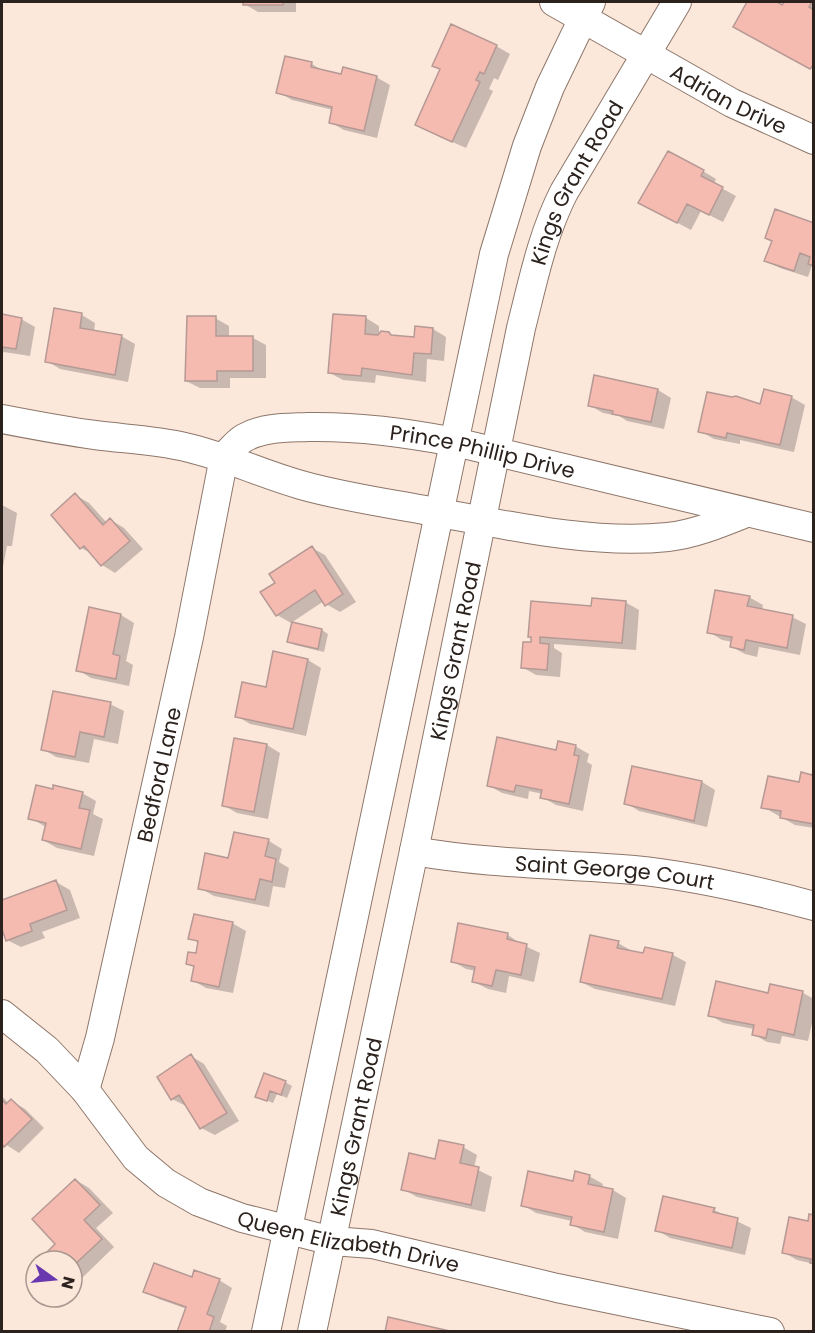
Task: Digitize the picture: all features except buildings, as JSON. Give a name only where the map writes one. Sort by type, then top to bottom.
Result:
[{"type":"street","name":"Adrian Drive","points":[[554,2],[587,10],[645,54],[732,103],[813,140]]},
{"type":"street","name":"Kings Grant Road","points":[[312,1332],[495,453],[540,250],[564,192],[677,2]]},
{"type":"street","name":"Kings Grant Road","points":[[266,1332],[502,223],[538,116],[587,10]]},
{"type":"street","points":[[2,419],[70,432],[183,446],[224,457],[241,466],[302,485],[482,521],[575,535],[631,539],[670,537],[709,528],[746,513]]},
{"type":"street","name":"Prince Phillip Drive","points":[[224,457],[243,439],[260,431],[342,426],[402,432],[455,442],[813,528]]},
{"type":"street","name":"Bedford Lane","points":[[85,1090],[100,1038],[189,637],[224,457]]},
{"type":"street","name":"Saint George Court","points":[[414,850],[458,859],[636,871],[716,883],[813,906]]},
{"type":"street","name":"Queen Elizabeth Drive","points":[[2,1014],[47,1050],[85,1090],[136,1158],[166,1183],[199,1202],[287,1231],[332,1241],[372,1244],[557,1288],[770,1332]]}]
